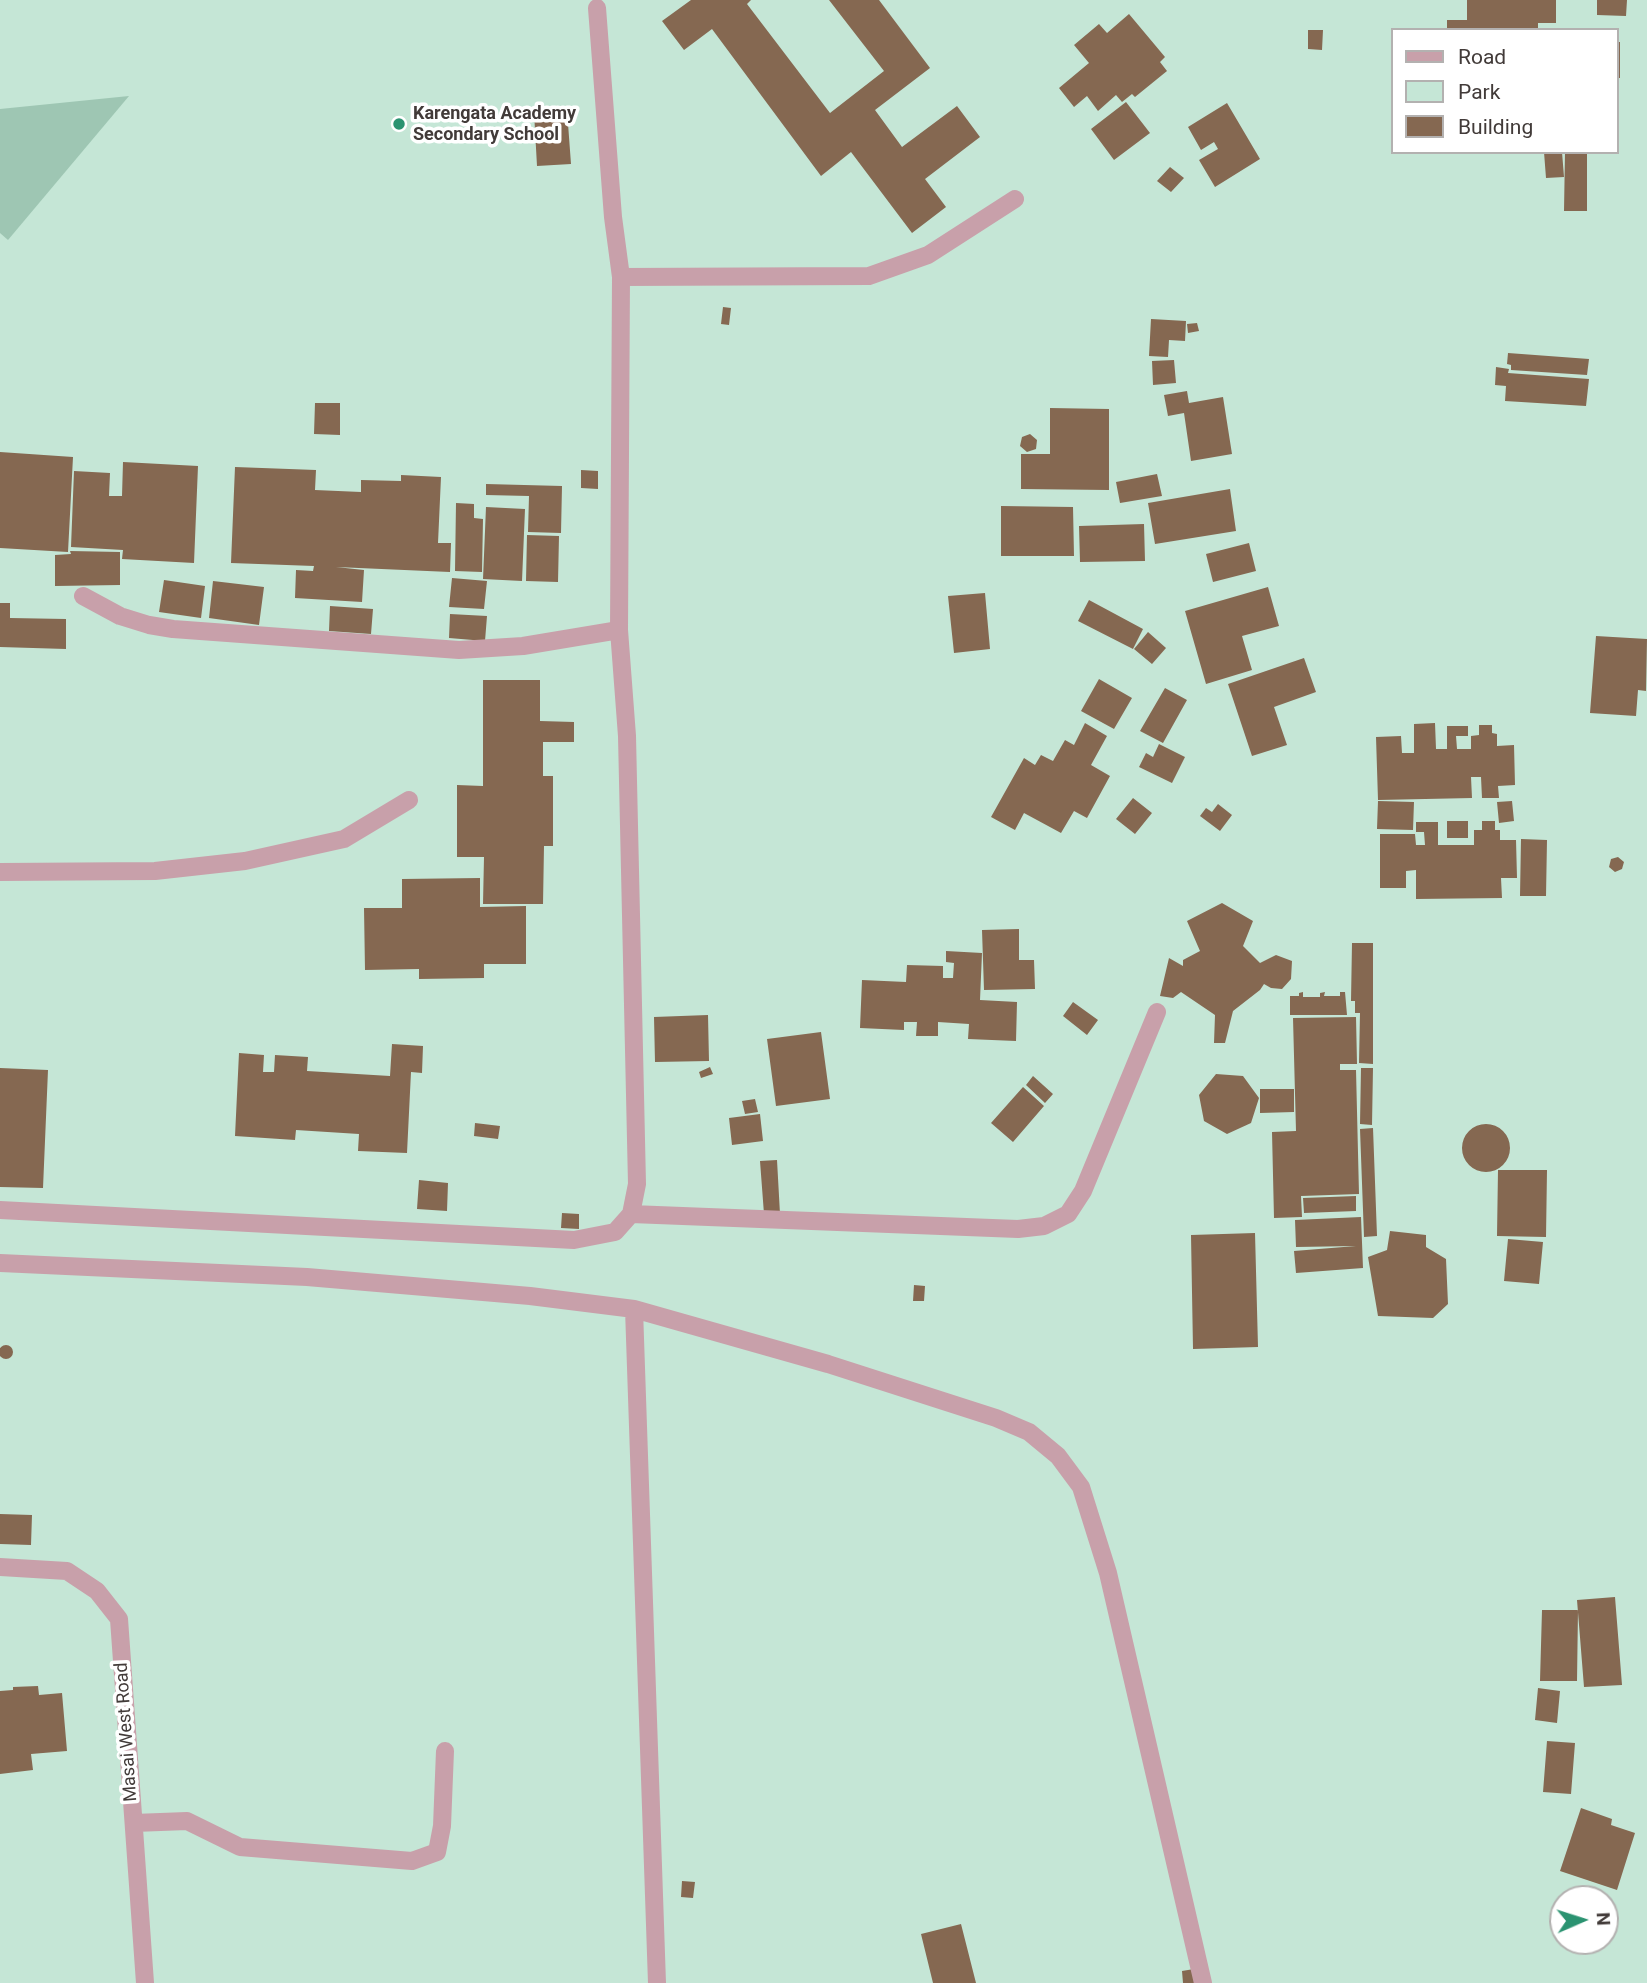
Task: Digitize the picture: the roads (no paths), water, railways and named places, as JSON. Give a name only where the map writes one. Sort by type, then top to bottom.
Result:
[{"type":"street","points":[[0,1210],[574,1240],[615,1232],[631,1214],[637,1171],[627,736],[619,630],[621,277],[613,217],[597,8]]},
{"type":"street","points":[[621,277],[869,276],[928,255],[1015,200]]},
{"type":"street","points":[[83,596],[120,616],[173,629],[459,650],[523,646],[619,630]]},
{"type":"street","points":[[0,872],[155,871],[245,861],[344,839],[408,800]]},
{"type":"street","points":[[631,1214],[1018,1229],[1044,1226],[1068,1214],[1083,1191],[1157,1012]]},
{"type":"street","points":[[0,1263],[307,1277],[530,1296],[634,1309],[828,1363],[996,1418],[1029,1432],[1058,1456],[1081,1487],[1108,1573],[1203,1983]]},
{"type":"street","points":[[634,1309],[657,1983]]},
{"type":"street","name":"Masai West Road","points":[[0,1567],[67,1571],[97,1591],[119,1619],[145,1983]]},
{"type":"street","points":[[134,1823],[187,1821],[240,1847],[412,1861],[437,1852],[442,1826],[445,1751]]},
{"type":"place","name":"Karengata Academy Secondary School","points":[[399,124]]}]
